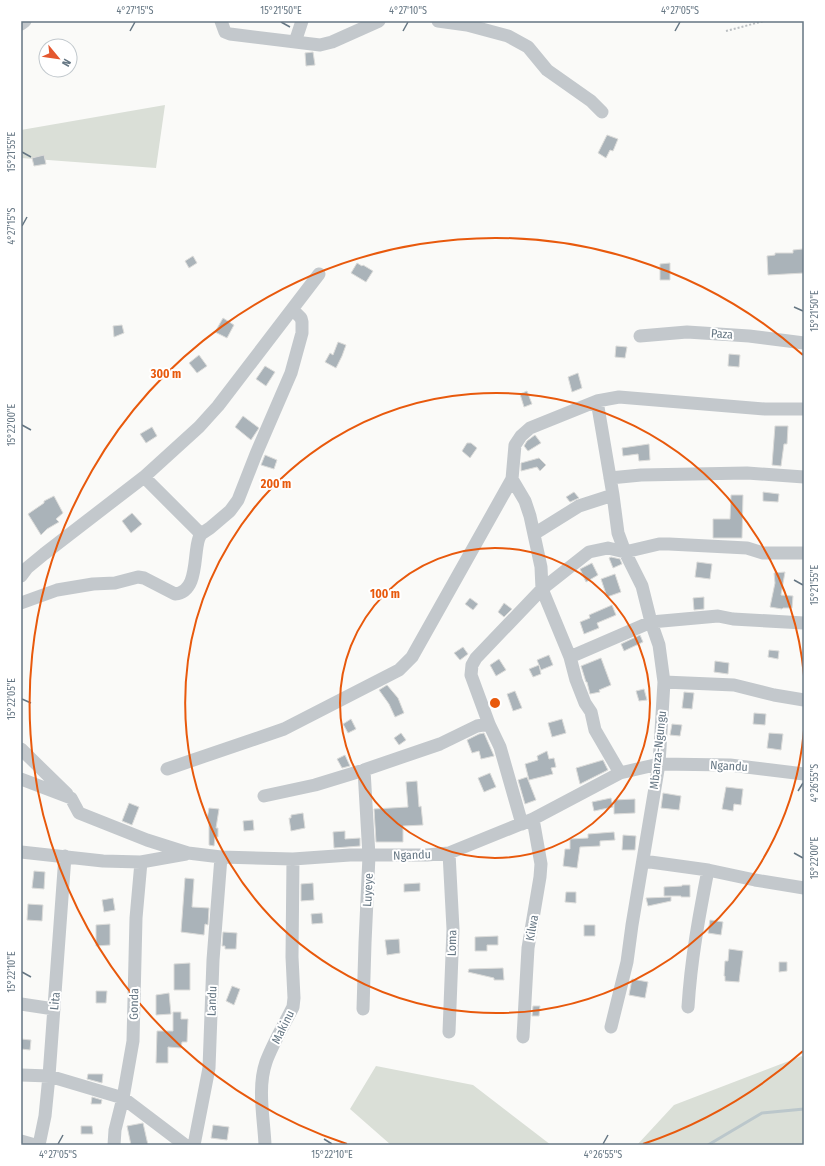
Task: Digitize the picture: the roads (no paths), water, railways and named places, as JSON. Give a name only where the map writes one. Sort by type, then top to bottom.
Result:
[{"type":"street","points":[[21,24],[25,21]]},
{"type":"street","points":[[221,21],[225,32],[230,34],[316,45],[332,42],[379,21]]},
{"type":"street","points":[[295,42],[302,21]]},
{"type":"street","points":[[438,21],[467,23],[508,36],[528,47],[547,70],[591,101],[602,112]]},
{"type":"street","points":[[21,576],[27,568],[44,554],[144,477],[218,406],[319,274]]},
{"type":"street","points":[[21,603],[57,590],[93,584],[115,583],[138,577],[144,578],[175,594],[180,594],[183,591],[193,578],[197,542],[201,534],[222,519],[238,500],[258,447],[291,373],[302,333],[301,318],[292,310]]},
{"type":"street","name":"Paza","points":[[640,336],[687,332],[749,336],[804,343]]},
{"type":"street","points":[[167,769],[284,729],[402,667],[412,657],[512,479],[515,445],[521,436],[530,428],[597,401],[619,397],[765,409],[804,409]]},
{"type":"street","name":"Mbanza-Ngungu","points":[[597,401],[618,532],[625,552],[642,586],[651,622],[659,645],[664,682],[659,764],[627,962],[611,1027]]},
{"type":"street","points":[[610,478],[641,475],[747,473],[804,477]]},
{"type":"street","points":[[144,477],[201,534]]},
{"type":"street","points":[[512,479],[525,501],[541,567],[542,589],[570,657],[576,680],[585,703],[591,712],[595,730],[620,772]]},
{"type":"street","points":[[534,534],[579,506],[613,495]]},
{"type":"street","points":[[625,552],[659,544],[669,544],[748,548],[763,553],[804,553]]},
{"type":"street","name":"Kilwa","points":[[523,1037],[528,948],[541,864],[500,747],[489,724],[471,675],[472,666],[476,658],[542,589],[589,552],[608,548],[625,552]]},
{"type":"street","points":[[570,657],[651,622],[718,616],[734,620],[804,623]]},
{"type":"street","points":[[664,682],[734,685],[774,695],[804,700]]},
{"type":"street","points":[[264,796],[315,785],[364,770],[440,744],[477,726],[489,724]]},
{"type":"street","name":"Ngandu","points":[[21,749],[71,798],[80,813],[147,840],[188,854],[293,859],[350,855],[427,855],[449,853],[527,822],[620,772],[659,764],[735,766],[804,774]]},
{"type":"street","name":"Luyeye","points":[[363,1009],[369,856],[364,770]]},
{"type":"street","points":[[21,779],[71,798]]},
{"type":"street","points":[[21,852],[103,861],[141,862],[188,854]]},
{"type":"street","name":"Loma","points":[[449,853],[453,929],[449,1032]]},
{"type":"street","name":"Lita","points":[[39,1145],[45,1116],[49,1076],[66,856]]},
{"type":"street","name":"Landu","points":[[194,1145],[209,1068],[213,960],[221,856]]},
{"type":"street","name":"Makinu","points":[[265,1145],[261,1108],[266,1062],[293,1007],[294,998],[292,957],[293,859]]},
{"type":"street","points":[[643,861],[708,870],[804,888]]},
{"type":"street","name":"Gonda","points":[[114,1145],[115,1130],[123,1098],[133,1041],[136,918],[141,862]]},
{"type":"street","points":[[688,1007],[696,929],[708,870]]},
{"type":"street","points":[[21,1004],[54,1009]]},
{"type":"street","points":[[21,1075],[49,1076],[123,1098],[185,1145]]},
{"type":"street","points":[[21,1141],[35,1145]]},
{"type":"waterway","points":[[708,1145],[762,1113],[804,1109]]}]
